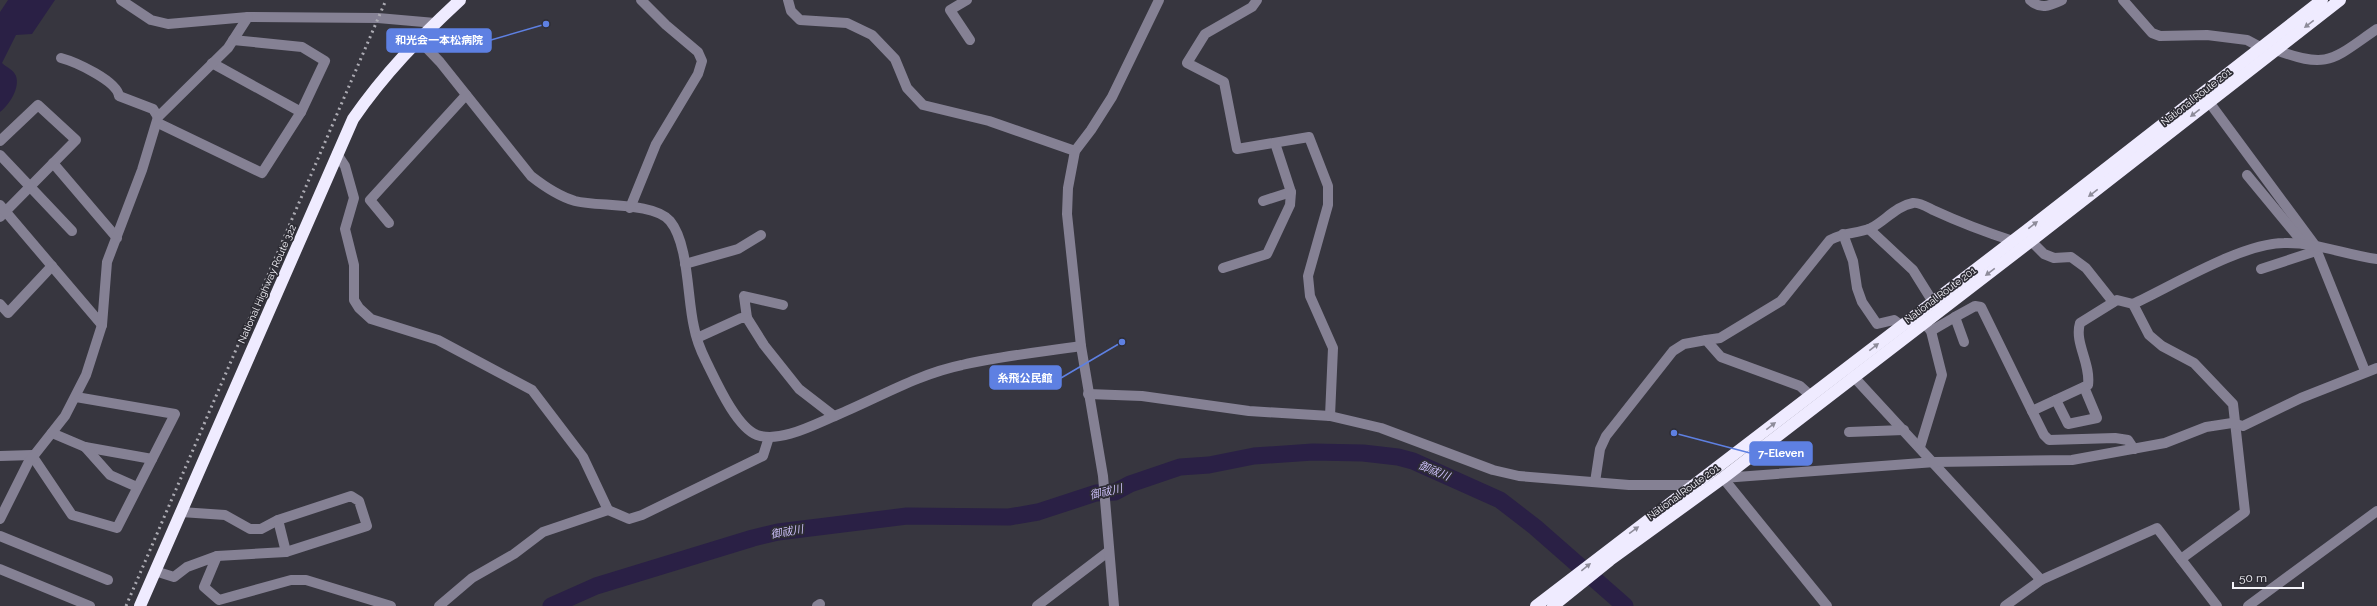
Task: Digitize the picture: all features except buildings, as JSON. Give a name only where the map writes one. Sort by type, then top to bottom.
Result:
[{"type":"highway","name":"National Highway Route 322","points":[[140,606],[353,119],[373,90],[418,39],[460,0]]},
{"type":"highway","name":"National Route 201","points":[[1536,606],[1572,584],[1695,485],[2013,241],[2322,0]]},
{"type":"highway","name":"National Route 201","points":[[1606,557],[1723,478],[1853,376],[1927,326],[2031,241],[2340,0]]},
{"type":"highway","name":"National Route 201","points":[[1553,606],[1572,584]]},
{"type":"street","points":[[122,0],[151,20],[168,24],[248,16],[378,18],[435,23]]},
{"type":"street","points":[[630,208],[656,144],[701,66],[698,52],[666,25],[641,0]]},
{"type":"street","points":[[788,0],[791,11],[800,20],[847,24],[872,35],[895,58],[907,88],[923,105],[934,109],[976,117],[1075,151]]},
{"type":"street","points":[[967,0],[950,10],[970,40]]},
{"type":"street","points":[[1114,606],[1103,476],[1081,346],[1067,214],[1068,188],[1075,151],[1091,130],[1112,97],[1159,0]]},
{"type":"street","points":[[1257,0],[1252,7],[1205,34],[1187,63],[1224,82],[1237,149],[1309,137],[1328,186],[1328,205],[1308,276],[1310,296],[1333,348],[1330,416]]},
{"type":"street","points":[[2030,0],[2036,5],[2046,7],[2062,0]]},
{"type":"street","points":[[2123,0],[2152,33],[2160,36],[2207,35],[2247,40],[2262,48]]},
{"type":"street","points":[[0,519],[28,463],[52,433],[76,396],[86,375],[102,325],[107,262],[117,238],[158,120],[228,48],[248,16]]},
{"type":"street","points":[[2276,50],[2312,61],[2325,61],[2336,57],[2377,29]]},
{"type":"street","points":[[418,39],[466,95],[531,176],[549,190],[575,200],[657,212],[670,221],[678,237],[685,264],[694,327],[705,359],[738,420],[755,434],[769,437],[788,433],[834,416],[920,378],[961,365],[1081,346]]},
{"type":"street","points":[[61,58],[73,61],[115,86],[119,96],[153,109],[158,120],[262,173],[300,112],[325,61],[302,47],[233,40]]},
{"type":"street","points":[[212,63],[300,112]]},
{"type":"street","points":[[388,223],[370,200],[466,95]]},
{"type":"street","points":[[2209,102],[2315,247],[2365,371]]},
{"type":"street","points":[[0,140],[38,105],[76,140],[30,187],[2,211],[52,266],[102,325]]},
{"type":"street","points":[[1223,268],[1267,254],[1290,205],[1291,192],[1275,143]]},
{"type":"street","points":[[337,154],[345,166],[354,198],[345,229],[354,265],[354,300],[359,308],[371,319],[438,340],[532,390],[583,457],[608,510],[629,519],[642,516],[763,456],[769,437]]},
{"type":"street","points":[[0,155],[72,231]]},
{"type":"street","points":[[53,163],[117,238]]},
{"type":"street","points":[[2247,175],[2304,244]]},
{"type":"street","points":[[1263,201],[1291,192]]},
{"type":"street","points":[[1595,482],[1600,449],[1606,436],[1673,351],[1684,344],[1720,338],[1781,301],[1830,240],[1843,234],[1869,229],[1880,223],[1899,208],[1913,203],[1925,206],[1972,228],[2013,241]]},
{"type":"street","points":[[1869,229],[1913,270],[1933,302]]},
{"type":"street","points":[[1843,234],[1853,261],[1857,288],[1862,302],[1877,324],[1894,320],[1902,326]]},
{"type":"street","points":[[685,264],[738,249],[761,235]]},
{"type":"street","points":[[2031,241],[2044,254],[2054,258],[2071,257],[2086,268],[2113,302]]},
{"type":"street","points":[[2032,412],[2088,385],[2089,376],[2077,332],[2080,323],[2117,300],[2132,304],[2244,251],[2283,242],[2304,244],[2377,259]]},
{"type":"street","points":[[2261,269],[2315,247]]},
{"type":"street","points":[[0,304],[8,313],[52,266]]},
{"type":"street","points":[[784,305],[744,296],[747,318],[764,345],[799,389],[834,416]]},
{"type":"street","points":[[2132,304],[2148,335],[2162,346],[2194,363],[2233,404],[2246,512],[2181,560]]},
{"type":"street","points":[[1920,447],[1942,375],[1927,326],[1955,317],[1975,306],[1981,307],[2044,436],[2049,440],[2115,438],[2128,440],[2134,449]]},
{"type":"street","points":[[1955,317],[1964,342]]},
{"type":"street","points":[[698,338],[741,318],[747,318]]},
{"type":"street","points":[[1706,340],[1721,357],[1800,386],[1811,396]]},
{"type":"street","points":[[1723,478],[1935,462],[2072,460],[2164,443],[2206,426],[2236,424],[2243,426],[2365,371],[2377,368]]},
{"type":"street","points":[[1853,376],[1935,462],[2041,580]]},
{"type":"street","points":[[2056,400],[2068,424],[2097,418],[2084,387]]},
{"type":"street","points":[[1088,394],[1142,396],[1249,411],[1330,416],[1381,428],[1493,470],[1519,476],[1595,482],[1695,485]]},
{"type":"street","points":[[33,456],[72,515],[117,528],[175,414],[76,396]]},
{"type":"street","points":[[1849,432],[1904,430]]},
{"type":"street","points":[[52,433],[85,447],[152,459]]},
{"type":"street","points":[[85,447],[110,475],[137,487]]},
{"type":"street","points":[[0,456],[33,456]]},
{"type":"street","points":[[1723,478],[1827,606]]},
{"type":"street","points":[[155,571],[174,577],[187,567],[217,556],[286,552],[367,526],[359,501],[351,496],[278,520],[261,529],[250,529],[225,515],[181,512]]},
{"type":"street","points":[[439,606],[472,578],[514,554],[543,532],[608,510]]},
{"type":"street","points":[[2248,606],[2377,511]]},
{"type":"street","points":[[278,520],[286,552]]},
{"type":"street","points":[[2005,606],[2041,580],[2157,528],[2217,606]]},
{"type":"street","points":[[0,536],[108,580]]},
{"type":"street","points":[[1037,606],[1109,551]]},
{"type":"street","points":[[217,556],[204,586],[219,600],[291,580],[306,580],[391,606]]},
{"type":"street","points":[[0,569],[90,606]]},
{"type":"shaded area","points":[[8,0],[55,0],[32,34],[16,35],[2,63],[14,72],[17,86],[13,96],[0,112],[0,12]]},
{"type":"waterway","name":"御祓川","points":[[551,606],[596,586],[753,538],[778,532],[907,516],[1009,517],[1038,512],[1096,493],[1115,492],[1130,484],[1180,467],[1209,465],[1254,456],[1313,452],[1363,453],[1398,457],[1413,461],[1500,500],[1535,527],[1625,606]]},
{"type":"railway","points":[[126,606],[386,0]]},
{"type":"place","name":"和光会一本松病院","points":[[546,24]]},
{"type":"place","name":"糸飛公民館","points":[[1122,342]]},
{"type":"place","name":"7-Eleven","points":[[1674,433]]}]
